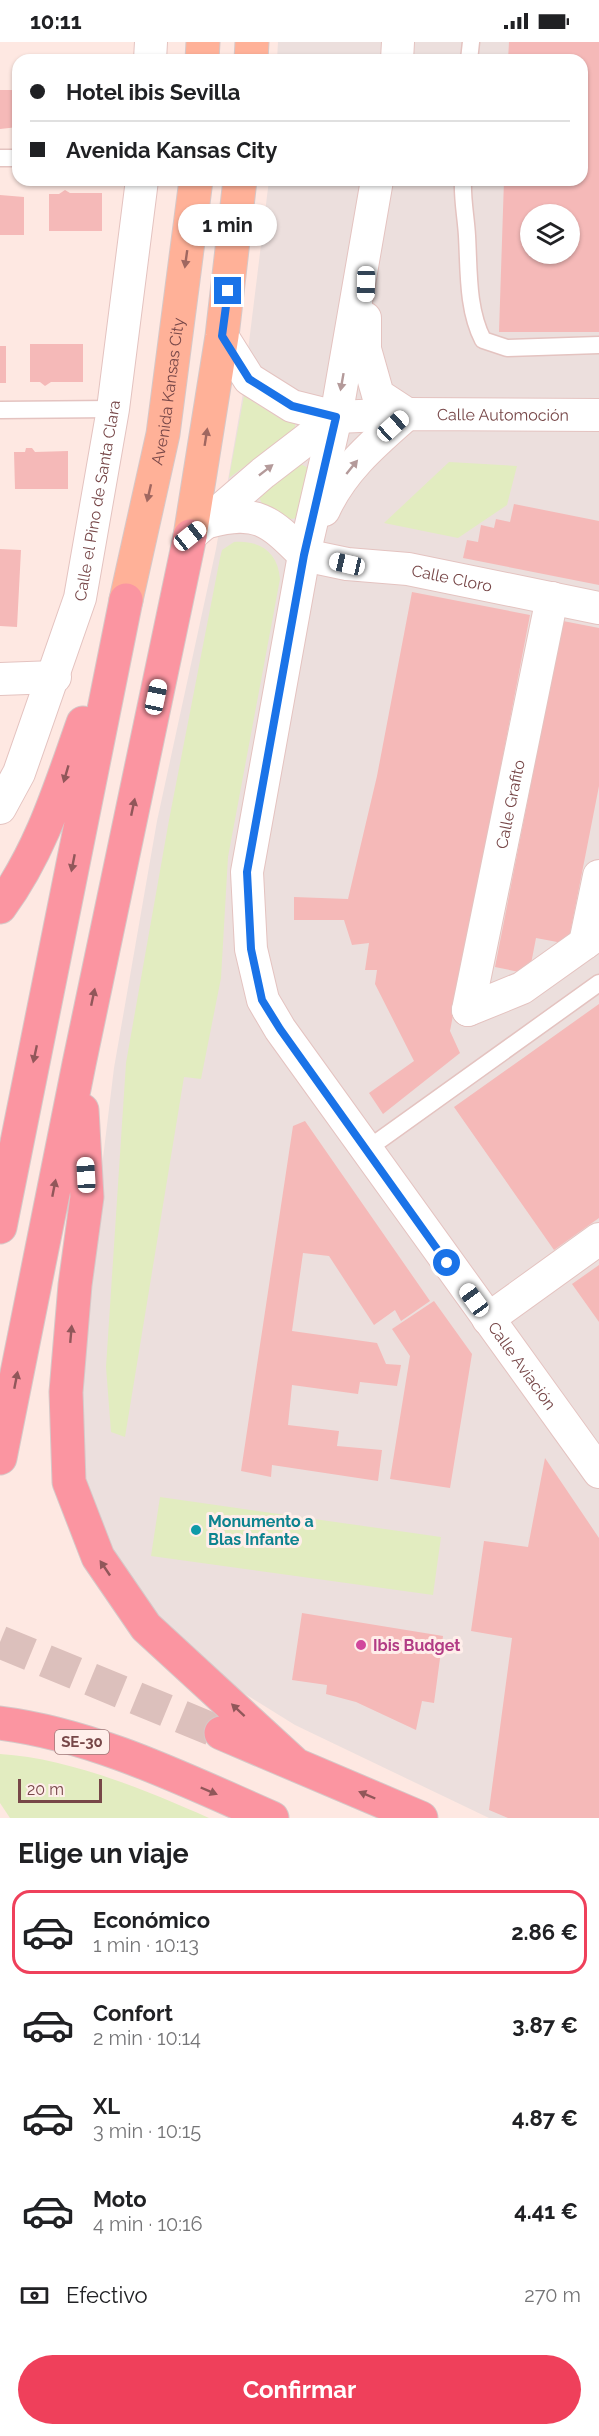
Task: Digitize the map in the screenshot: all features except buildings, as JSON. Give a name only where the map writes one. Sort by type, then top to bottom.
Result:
[{"type":"highway","points":[[0,1458],[79,1064],[199,529]]},
{"type":"highway","points":[[0,908],[24,871],[49,820],[126,600]]},
{"type":"highway","points":[[0,1227],[126,600]]},
{"type":"highway","points":[[79,1064],[87,1197],[75,1285],[66,1392],[69,1482],[98,1557],[146,1627],[295,1764]]},
{"type":"highway","name":"SE-30","points":[[0,1723],[89,1744],[160,1770],[272,1818]]},
{"type":"highway","points":[[221,1733],[421,1818]]},
{"type":"main road","name":"Avenida Kansas City","points":[[126,600],[162,434],[195,186]]},
{"type":"main road","points":[[199,529],[239,186]]},
{"type":"street","name":"Calle el Pino de Santa Clara","points":[[0,808],[19,773],[55,677],[80,598],[113,409],[141,186]]},
{"type":"street","name":"Calle Aviación","points":[[376,186],[336,417],[304,555],[247,872],[251,949],[262,1000],[286,1038],[599,1472]]},
{"type":"street","points":[[199,529],[232,516],[249,515],[275,528],[304,555],[333,490],[365,451],[406,414],[378,395],[365,349],[366,241]]},
{"type":"street","name":"Calle Automoción","points":[[222,336],[249,379],[292,406],[336,417],[406,414],[599,416]]},
{"type":"street","points":[[199,529],[263,473],[336,417]]},
{"type":"street","name":"Calle Cloro","points":[[304,555],[347,564],[408,569],[599,608]]},
{"type":"street","name":"Calle Grafito","points":[[552,598],[468,1010],[522,988],[592,938]]},
{"type":"street","points":[[0,679],[55,677]]},
{"type":"street","points":[[592,938],[599,876]]},
{"type":"street","points":[[488,1319],[599,1239]]},
{"type":"lane","points":[[453,186],[462,202]]},
{"type":"lane","points":[[463,186],[462,202],[475,326],[483,340],[507,348],[599,345]]},
{"type":"lane","points":[[0,410],[113,409]]},
{"type":"lane","points":[[366,1150],[599,983]]},
{"type":"shaded area","points":[[278,42],[599,42],[599,1818],[489,1818],[295,1725],[226,1682],[166,1632],[125,1579],[97,1521],[81,1464],[78,1405],[87,1289],[114,1068],[157,821],[216,549],[242,399],[268,186],[588,186],[588,54],[277,54]]},
{"type":"green space","points":[[244,396],[279,418],[295,424],[295,429],[229,478]]},
{"type":"green space","points":[[449,462],[517,466],[507,505],[458,538],[384,523]]},
{"type":"green space","points":[[299,463],[310,469],[297,518],[291,519],[262,504],[259,497]]},
{"type":"green space","points":[[234,542],[252,543],[266,550],[276,562],[280,579],[228,857],[221,978],[201,1079],[184,1077],[125,1437],[111,1432],[106,1367],[126,1063],[169,820],[220,558],[222,550]]},
{"type":"green space","points":[[160,1497],[441,1537],[433,1595],[151,1556]]},
{"type":"green space","points":[[0,1754],[52,1762],[106,1777],[209,1818],[10,1818],[0,1803]]},
{"type":"tunnel","points":[[0,1642],[221,1733]]},
{"type":"place","name":"Monumento a Blas Infante","points":[[196,1530]]},
{"type":"place","name":"Ibis Budget","points":[[361,1645]]},
{"type":"route","points":[[228,291],[222,336],[249,379],[292,406],[336,417],[304,555],[247,872],[251,949],[262,1000],[298,1056],[447,1263]]}]
